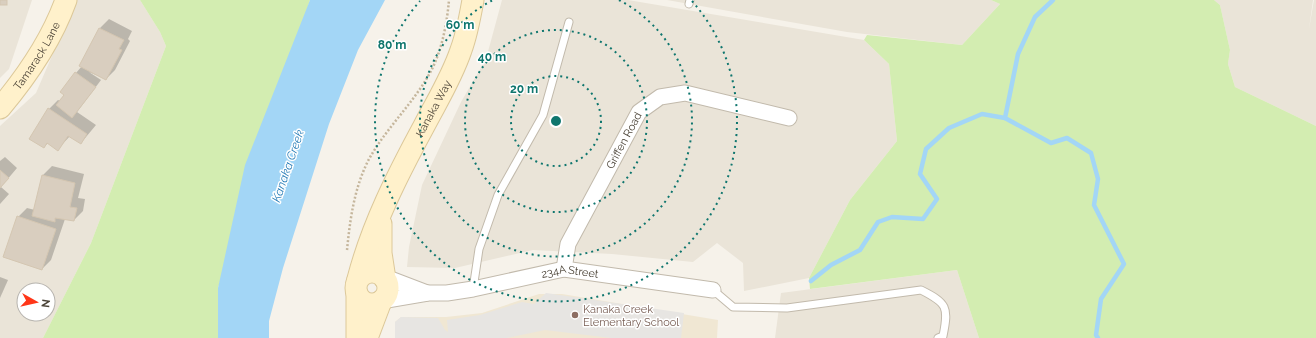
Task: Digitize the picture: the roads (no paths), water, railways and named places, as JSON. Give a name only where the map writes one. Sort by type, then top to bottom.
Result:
[{"type":"main road","name":"Tamarack Lane","points":[[0,108],[17,88],[33,64],[66,0]]},
{"type":"main road","name":"Kanaka Way","points":[[357,338],[357,287],[364,255],[381,211],[398,174],[454,68],[462,48],[473,0]]},
{"type":"main road","name":"Kanaka Way","points":[[381,211],[381,253],[385,279]]},
{"type":"main road","points":[[375,272],[385,279],[388,290],[385,296],[380,301],[372,304],[366,303],[357,287],[363,274],[375,272]]},
{"type":"main road","points":[[367,338],[380,301]]},
{"type":"street","name":"Griffen Road","points":[[564,270],[568,244],[639,112],[660,97],[685,93],[789,118]]},
{"type":"street","name":"234A Street","points":[[380,301],[428,294],[447,294],[564,270],[713,290]]},
{"type":"street","name":"234A Street","points":[[385,279],[393,280],[428,294]]},
{"type":"lane","points":[[473,289],[479,249],[498,195],[543,114],[569,22]]},
{"type":"lane","points":[[713,290],[733,307],[787,308],[921,290],[940,299],[947,315],[943,336],[938,338]]},
{"type":"water","name":"Kanaka Creek","points":[[310,0],[385,0],[358,50],[329,124],[283,268],[269,321],[269,338],[218,338],[218,288],[245,165]]},
{"type":"waterway","points":[[1053,0],[1035,17],[1018,54],[1005,118],[1051,143],[1067,138],[1091,153],[1098,179],[1094,205],[1124,264],[1101,299],[1096,335],[1098,338]]},
{"type":"waterway","points":[[811,281],[831,265],[860,250],[878,222],[892,217],[923,219],[937,199],[920,174],[926,149],[949,128],[982,114],[1005,118]]},
{"type":"place","name":"Kanaka Creek Elementary School","points":[[575,315]]}]
